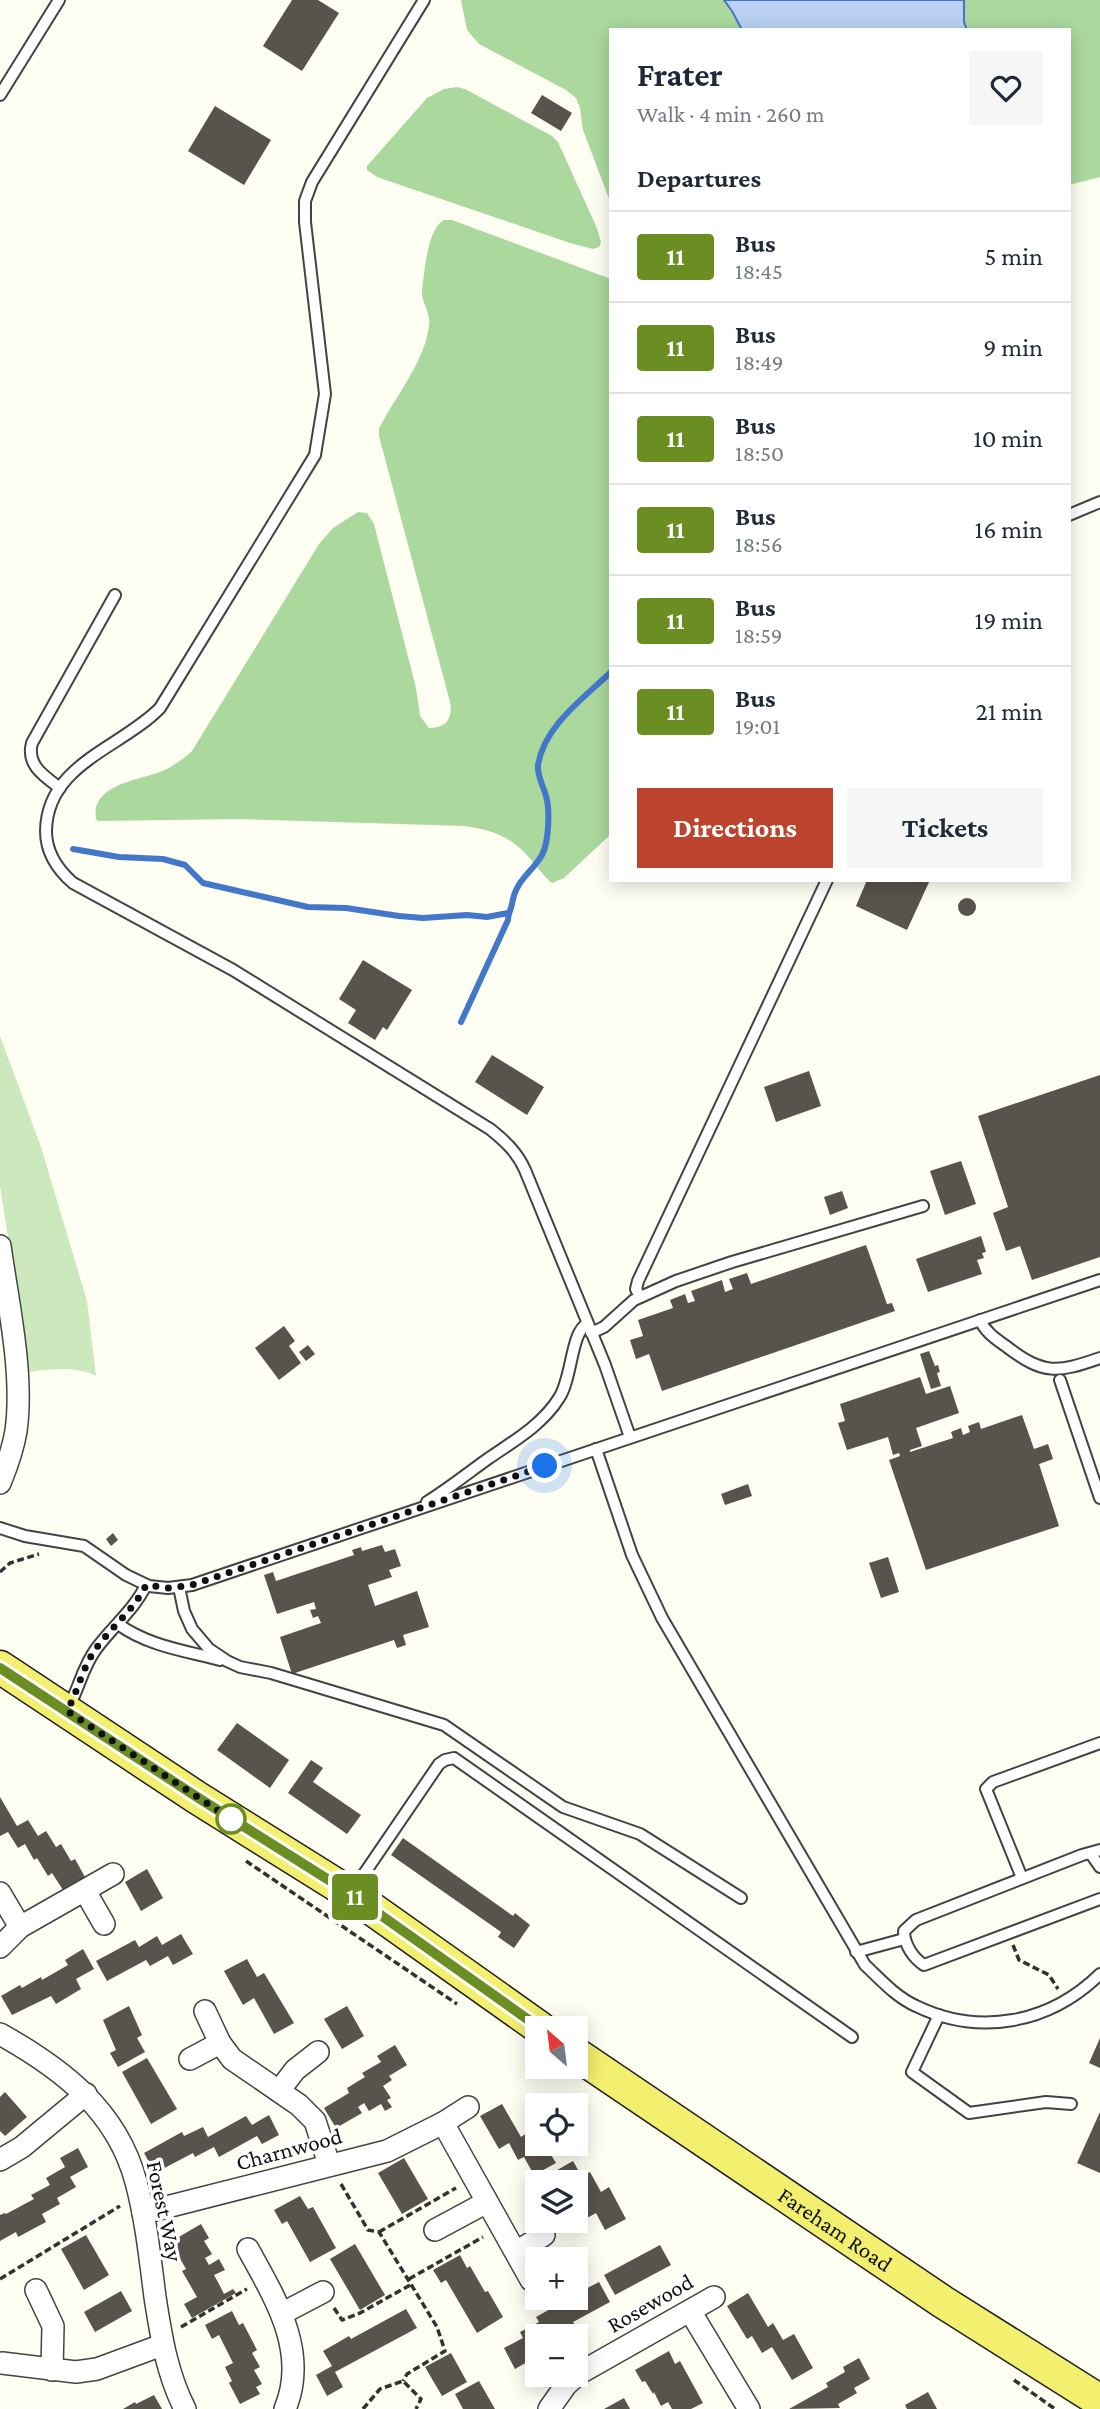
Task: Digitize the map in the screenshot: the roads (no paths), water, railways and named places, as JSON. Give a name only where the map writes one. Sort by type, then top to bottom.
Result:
[{"type":"main road","points":[[0,1667],[197,1797],[351,1894],[525,2017]]},
{"type":"main road","name":"Fareham Road","points":[[588,2062],[943,2302],[1100,2401]]},
{"type":"street","points":[[0,1246],[18,1401],[13,1447],[0,1483]]},
{"type":"street","points":[[0,1947],[20,1927],[113,1874]]},
{"type":"street","points":[[85,1891],[104,1924]]},
{"type":"street","points":[[0,1893],[20,1927]]},
{"type":"street","points":[[205,2011],[220,2043],[232,2059],[299,2105],[315,2121],[329,2164]]},
{"type":"street","name":"Forest Way","points":[[0,2034],[52,2066],[86,2094],[120,2140],[144,2213],[162,2345],[176,2392],[185,2409]]},
{"type":"street","points":[[190,2059],[220,2043]]},
{"type":"street","points":[[279,2091],[295,2070],[318,2052]]},
{"type":"street","points":[[0,2160],[22,2147],[86,2094]]},
{"type":"street","name":"Charnwood","points":[[144,2213],[387,2151],[443,2123],[468,2107]]},
{"type":"street","points":[[443,2123],[525,2269]]},
{"type":"street","points":[[435,2230],[487,2202]]},
{"type":"street","points":[[516,2252],[544,2235]]},
{"type":"street","points":[[248,2249],[283,2313],[293,2365],[290,2396],[285,2409]]},
{"type":"street","points":[[36,2290],[53,2326],[52,2370]]},
{"type":"street","points":[[283,2313],[323,2292]]},
{"type":"street","name":"Rosewood","points":[[549,2409],[566,2385],[578,2374],[714,2297]]},
{"type":"street","points":[[690,2311],[747,2408]]},
{"type":"street","points":[[2,2363],[76,2372],[97,2369],[162,2345]]},
{"type":"lane","points":[[0,95],[59,0]]},
{"type":"lane","points":[[424,0],[312,182],[305,201],[305,222],[325,394],[315,455],[160,708],[150,718],[86,760],[60,788],[51,806],[46,836],[55,862],[73,883],[233,970],[483,1124],[507,1143],[525,1170],[630,1437]]},
{"type":"lane","points":[[1071,513],[1100,502]]},
{"type":"lane","points":[[60,788],[37,769],[30,754],[32,743],[115,595]]},
{"type":"lane","points":[[639,1297],[636,1289],[638,1281],[826,882]]},
{"type":"lane","points":[[409,1513],[458,1481],[545,1415],[563,1392],[578,1332],[604,1326],[639,1297],[676,1281],[923,1206]]},
{"type":"lane","points":[[0,1528],[25,1536],[87,1548],[146,1585],[180,1587],[409,1513],[1100,1280]]},
{"type":"lane","points":[[980,1320],[991,1336],[1022,1359],[1043,1368],[1064,1368],[1100,1359]]},
{"type":"lane","points":[[1060,1380],[1100,1498]]},
{"type":"lane","points":[[596,1449],[628,1545],[651,1596],[865,1965],[890,1989],[914,2006],[971,2023],[995,2024],[1040,2014],[1066,2001],[1100,1974]]},
{"type":"lane","points":[[67,1711],[78,1692],[81,1673],[94,1651],[142,1594],[146,1585]]},
{"type":"lane","points":[[180,1587],[184,1611],[192,1629],[204,1644],[227,1661]]},
{"type":"lane","points":[[118,1624],[158,1644],[271,1673],[444,1726],[563,1807],[640,1834],[741,1898]]},
{"type":"lane","points":[[1022,1878],[986,1789],[993,1782],[1100,1744]]},
{"type":"lane","points":[[351,1894],[439,1764],[454,1758],[852,2037]]},
{"type":"lane","points":[[1100,1867],[1096,1852],[1082,1855],[916,1920],[904,1931],[904,1939],[911,1953],[924,1965],[1100,1899]]},
{"type":"lane","points":[[856,1952],[904,1939]]},
{"type":"lane","points":[[939,2015],[912,2072],[969,2113],[1046,2102],[1071,2104]]},
{"type":"water","points":[[724,0],[964,0],[966,28],[741,28]]},
{"type":"waterway","points":[[461,1022],[508,920],[517,888],[538,862],[544,849],[548,817],[545,792],[538,769],[542,751],[548,738],[567,713],[609,674]]},
{"type":"waterway","points":[[73,849],[119,857],[163,859],[185,865],[203,883],[308,907],[346,908],[423,918],[467,915],[487,917],[508,913]]}]
